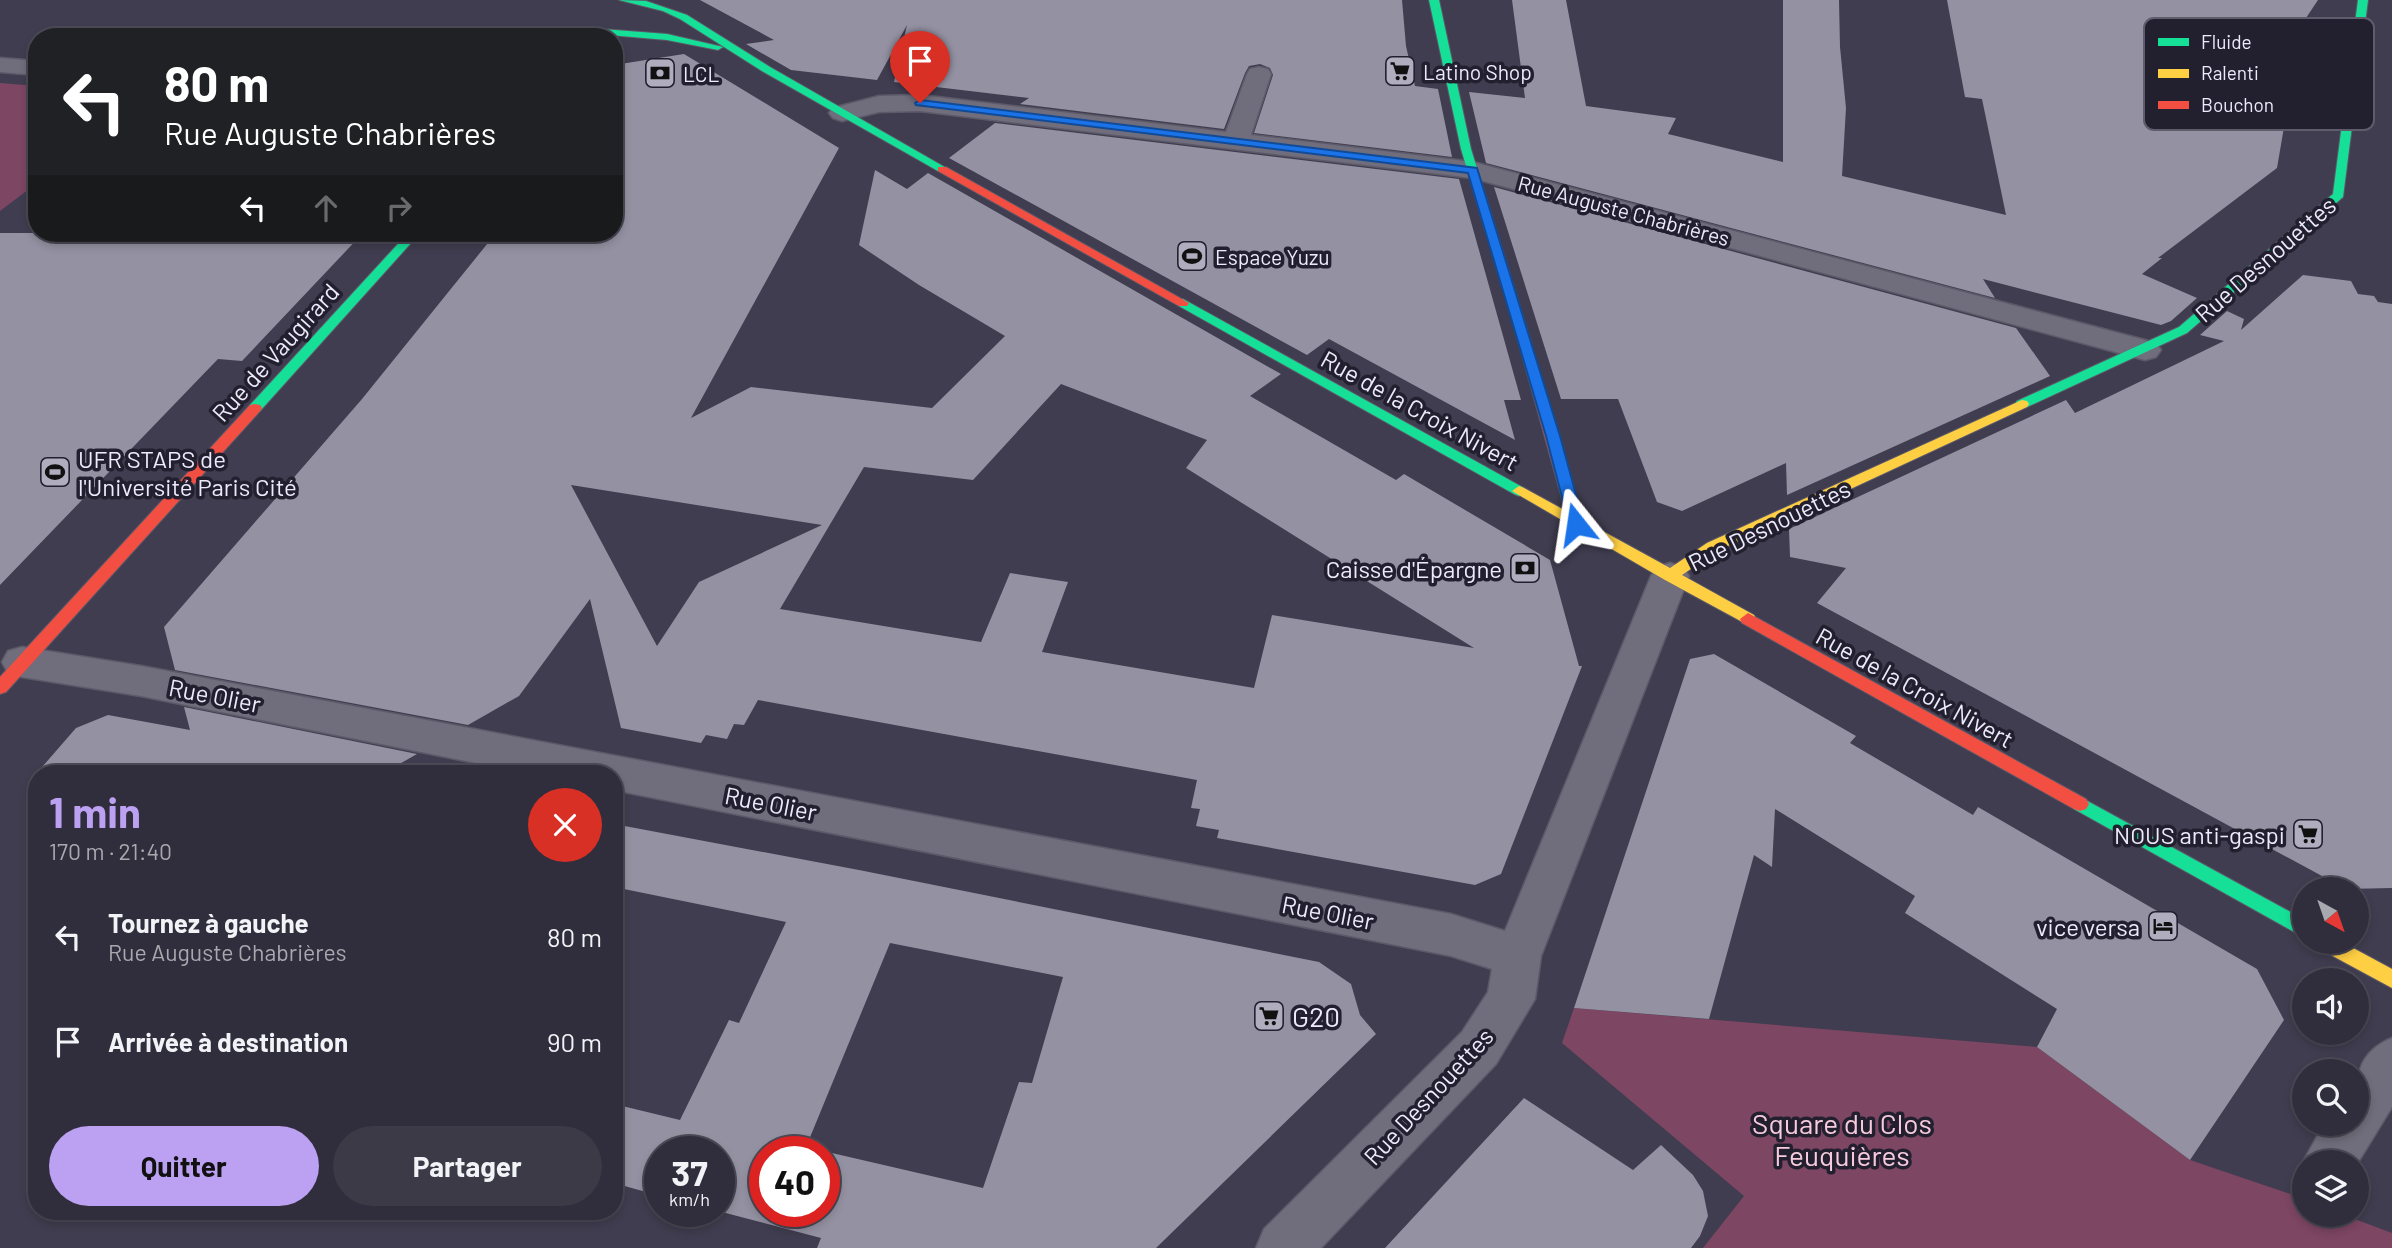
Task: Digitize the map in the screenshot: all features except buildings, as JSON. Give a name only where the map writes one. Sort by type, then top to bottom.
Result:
[{"type":"street","name":"Rue de la Croix Nivert","points":[[624,0],[646,2],[674,10],[701,24],[735,51],[842,113],[2292,923]]},
{"type":"street","points":[[1434,0],[1473,170],[1553,436],[1576,524]]},
{"type":"street","name":"Rue Desnouettes","points":[[2361,18],[2363,0]]},
{"type":"street","name":"Rue de la Croix Nivert","points":[[598,20],[735,51]]},
{"type":"street","points":[[0,65],[28,67]]},
{"type":"street","points":[[1237,142],[1259,74]]},
{"type":"street","name":"Rue Auguste Chabrières","points":[[842,113],[880,104],[920,103],[1473,170],[2145,350]]},
{"type":"street","name":"Rue Desnouettes","points":[[1283,1248],[1479,1048],[1511,999],[1518,956],[1670,576],[1712,547],[2145,350],[2183,330],[2339,195],[2347,130]]},
{"type":"street","name":"Rue de Vaugirard","points":[[11,675],[407,242]]},
{"type":"street","name":"Rue Olier","points":[[11,675],[154,683],[576,765]]},
{"type":"street","name":"Rue Olier","points":[[623,774],[1451,935],[1518,956]]},
{"type":"street","points":[[2347,954],[2392,979]]},
{"type":"street","points":[[2369,1098],[2392,1062]]},
{"type":"green space","points":[[0,83],[28,85],[28,190],[0,211]]},
{"type":"green space","name":"Square du Clos Feuquières","points":[[1574,1008],[2037,1047],[2190,1160],[2292,1195],[2292,1227],[2369,1227],[2369,1224],[2392,1233],[2392,1248],[1703,1248],[1744,1196],[1562,1043]]},
{"type":"traffic: fast","points":[[624,0],[666,9],[700,26],[766,69],[942,169]]},
{"type":"traffic: fast","points":[[1434,0],[1466,149],[1522,333]]},
{"type":"traffic: fast","points":[[2361,18],[2363,0]]},
{"type":"traffic: fast","points":[[623,34],[667,37],[718,47]]},
{"type":"traffic: fast","points":[[2022,404],[2183,330],[2339,195],[2347,130]]},
{"type":"traffic: fast","points":[[255,408],[406,242]]},
{"type":"traffic: fast","points":[[1183,303],[1519,491]]},
{"type":"traffic: fast","points":[[2080,804],[2292,923]]},
{"type":"traffic: slow","points":[[1670,576],[1712,547],[2022,404]]},
{"type":"traffic: slow","points":[[1519,491],[1748,619]]},
{"type":"traffic: slow","points":[[2347,954],[2392,979]]},
{"type":"traffic: jam","points":[[942,169],[1183,303]]},
{"type":"traffic: jam","points":[[1522,333],[1576,524]]},
{"type":"traffic: jam","points":[[0,688],[255,408]]},
{"type":"traffic: jam","points":[[1748,619],[2080,804]]},
{"type":"place","name":"Latino Shop","points":[[1400,71]]},
{"type":"place","name":"LCL","points":[[660,73]]},
{"type":"place","name":"Espace Yuzu","points":[[1192,256]]},
{"type":"place","name":"UFR STAPS de l'Université Paris Cité","points":[[55,472]]},
{"type":"place","name":"Caisse d'Épargne","points":[[1525,568]]},
{"type":"place","name":"NOUS anti-gaspi","points":[[2308,834]]},
{"type":"place","name":"vice versa","points":[[2163,926]]},
{"type":"place","name":"G20","points":[[1269,1016]]},
{"type":"route","points":[[920,103],[1473,170],[1553,436],[1576,524]]}]
